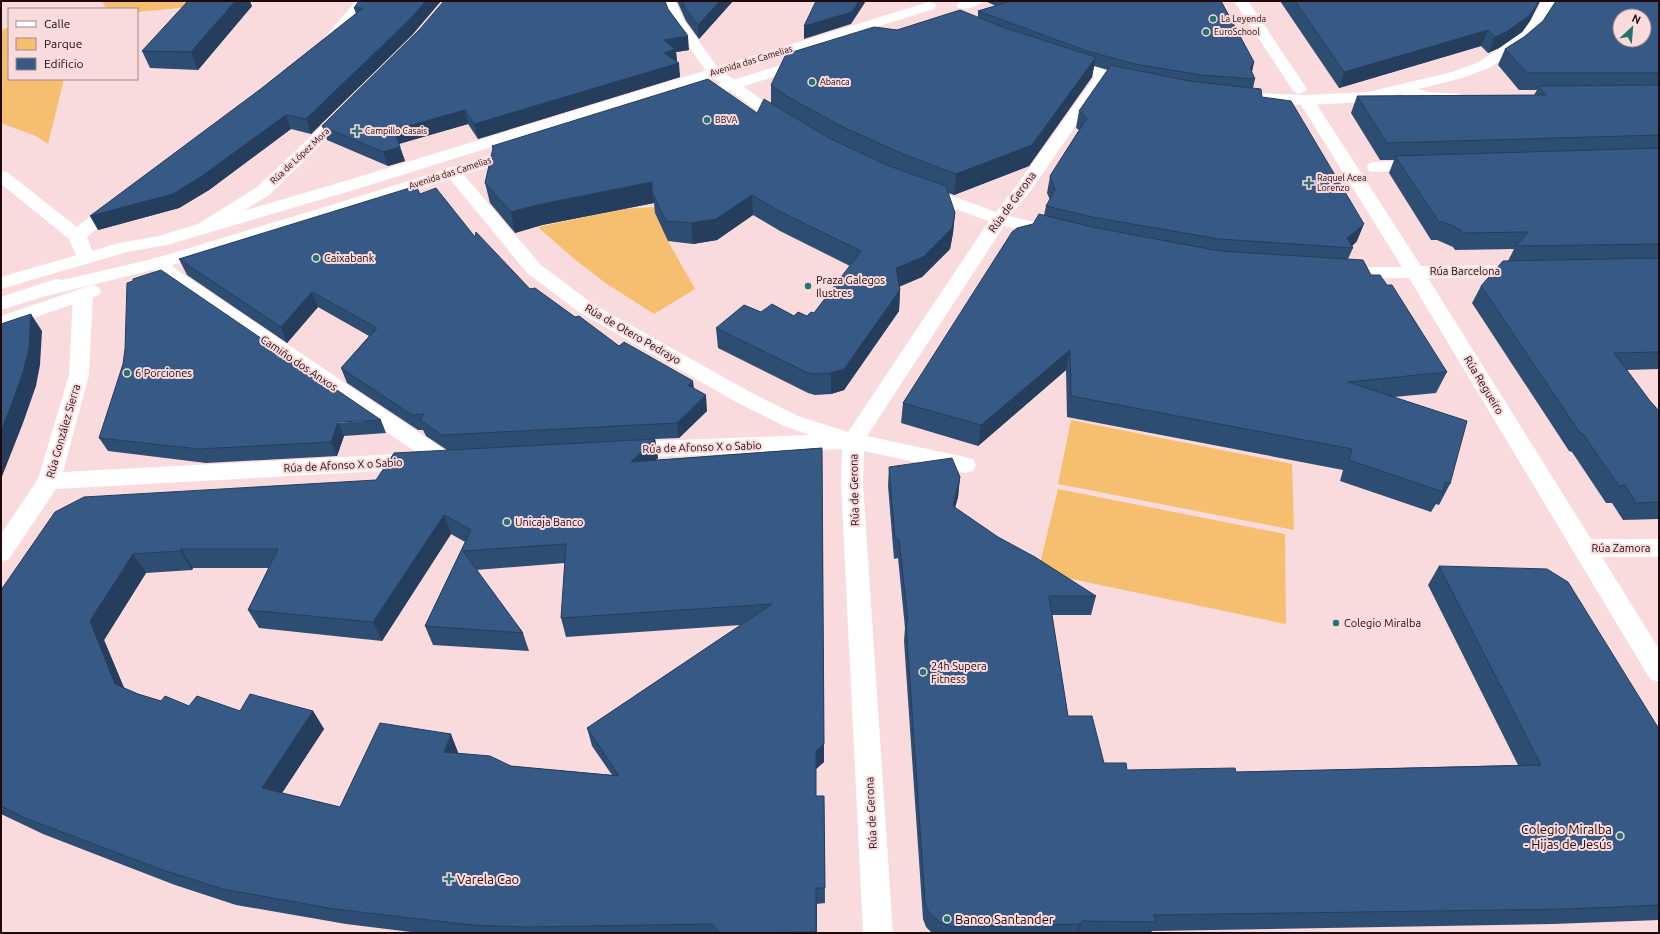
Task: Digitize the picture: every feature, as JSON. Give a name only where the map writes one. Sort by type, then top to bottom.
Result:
[{"type":"street","points":[[319,50],[331,40],[364,1]]},
{"type":"street","points":[[668,1],[678,22],[714,72],[730,85],[796,130]]},
{"type":"street","points":[[963,6],[976,1]]},
{"type":"street","name":"Rúa Regueiro","points":[[1241,1],[1415,272],[1659,671]]},
{"type":"street","points":[[1234,97],[1302,94],[1368,97],[1457,76],[1484,65],[1529,35],[1547,5],[1547,1]]},
{"type":"street","name":"Avenida das Camelias","points":[[204,228],[351,185],[714,72],[931,7]]},
{"type":"street","name":"Avenida das Camelias","points":[[683,100],[820,57]]},
{"type":"street","points":[[1052,59],[1103,76],[1148,85]]},
{"type":"street","name":"Rúa de Gerona","points":[[878,933],[852,483],[853,441],[999,219],[1023,189],[1103,76]]},
{"type":"street","points":[[1401,90],[1429,97],[1467,97]]},
{"type":"street","name":"Rúa de López Mora","points":[[161,241],[204,228],[263,191],[357,102]]},
{"type":"street","name":"Avenida das Camelias","points":[[158,263],[354,204],[534,147]]},
{"type":"street","points":[[1375,166],[1438,165]]},
{"type":"street","name":"Rúa de Otero Pedrayo","points":[[452,172],[534,268],[586,308],[750,401],[791,421],[853,441]]},
{"type":"street","points":[[1,176],[77,236],[86,258]]},
{"type":"street","points":[[910,186],[999,219],[1074,237]]},
{"type":"street","points":[[77,236],[131,193]]},
{"type":"street","points":[[43,291],[146,250],[161,241]]},
{"type":"street","points":[[1,283],[125,247],[161,241]]},
{"type":"street","points":[[1,304],[43,291],[158,263]]},
{"type":"street","points":[[1,323],[84,295],[158,263]]},
{"type":"street","name":"Camiño dos Anxos","points":[[158,263],[170,274],[451,460]]},
{"type":"street","name":"Rúa Barcelona","points":[[1320,271],[1351,274],[1542,270]]},
{"type":"street","name":"Rúa González Sierra","points":[[1,553],[49,481],[79,375],[84,295]]},
{"type":"street","points":[[853,441],[965,465]]},
{"type":"street","name":"Rúa de Afonso X o Sabio","points":[[602,452],[853,441]]},
{"type":"street","name":"Rúa de Afonso X o Sabio","points":[[49,481],[451,460]]},
{"type":"street","name":"Rúa Zamora","points":[[1583,548],[1659,548]]},
{"type":"green space","points":[[102,1],[255,1],[138,12],[138,8],[106,8]]},
{"type":"green space","points":[[8,27],[8,80],[64,80],[48,144],[36,136],[1,123],[1,30]]},
{"type":"green space","points":[[655,207],[668,241],[695,289],[654,314],[607,284],[573,258],[538,227],[623,209]]},
{"type":"green space","points":[[1071,420],[1292,464],[1294,530],[1058,484]]},
{"type":"green space","points":[[1058,489],[1285,534],[1286,624],[1038,572]]},
{"type":"building","points":[[188,1],[235,1],[191,52],[142,51]]},
{"type":"building","points":[[359,1],[426,1],[408,21],[306,119],[286,115],[202,176],[173,194],[90,216],[262,88],[363,8],[354,8]]},
{"type":"building","points":[[444,1],[665,1],[668,9],[688,36],[664,40],[675,49],[664,53],[679,63],[474,124],[465,110],[394,130],[400,147],[383,152],[322,126],[420,29]]},
{"type":"building","points":[[682,1],[720,1],[698,25],[685,8]]},
{"type":"building","points":[[816,1],[859,1],[852,12],[804,26]]},
{"type":"building","points":[[1011,1],[1221,1],[1254,62],[1250,68],[1255,79],[1201,75],[1135,64],[1087,51],[978,11]]},
{"type":"building","points":[[1295,1],[1539,1],[1529,16],[1506,32],[1495,37],[1488,30],[1344,72]]},
{"type":"building","points":[[1556,1],[1659,1],[1659,73],[1527,73],[1505,49],[1524,37],[1543,21]]},
{"type":"building","points":[[960,10],[1005,28],[1096,57],[1032,145],[956,174],[903,154],[843,127],[788,97],[771,85],[786,54],[874,27],[897,30]]},
{"type":"building","points":[[1111,65],[1189,81],[1261,89],[1262,97],[1291,101],[1364,224],[1347,238],[1353,248],[1219,239],[1092,217],[1046,206],[1055,190],[1050,176],[1087,118],[1079,111]]},
{"type":"building","points":[[708,79],[757,113],[764,99],[829,138],[889,166],[946,186],[955,213],[952,228],[923,257],[896,268],[900,290],[844,369],[831,373],[808,373],[716,328],[744,305],[761,312],[772,304],[794,316],[798,312],[807,316],[811,312],[814,313],[861,251],[779,211],[752,195],[716,219],[691,223],[666,221],[652,192],[652,182],[537,205],[511,212],[485,183],[493,148],[492,146]]},
{"type":"building","points":[[1659,85],[1659,135],[1387,143],[1357,96],[1546,95],[1538,86]]},
{"type":"building","points":[[1659,148],[1659,244],[1516,246],[1528,232],[1463,233],[1461,230],[1444,222],[1439,222],[1395,156]]},
{"type":"building","points":[[416,186],[420,194],[436,188],[475,237],[476,232],[530,289],[535,288],[575,317],[579,316],[619,346],[624,342],[693,381],[688,385],[706,395],[677,423],[442,435],[420,420],[424,414],[412,415],[341,368],[377,328],[312,292],[281,327],[179,259]]},
{"type":"building","points":[[1039,214],[1092,227],[1220,251],[1363,260],[1371,275],[1380,275],[1387,285],[1392,285],[1447,372],[1348,382],[1467,421],[1450,484],[1445,482],[1443,492],[1349,460],[1352,449],[1071,396],[1070,350],[981,425],[903,403],[1012,232],[1017,228],[1033,224]]},
{"type":"building","points":[[1659,258],[1659,352],[1614,353],[1659,411],[1659,502],[1636,503],[1625,485],[1619,486],[1583,434],[1580,433],[1481,286],[1503,261]]},
{"type":"building","points":[[161,270],[381,420],[338,422],[331,442],[199,449],[99,438],[123,364],[125,349],[127,283],[133,281],[133,279]]},
{"type":"building","points":[[31,314],[29,348],[24,369],[1,431],[1,324]]},
{"type":"building","points":[[655,439],[631,462],[822,448],[824,744],[816,751],[816,796],[824,796],[825,888],[816,888],[816,932],[720,933],[712,924],[527,927],[472,925],[334,909],[222,889],[160,869],[25,818],[1,806],[1,590],[55,512],[84,497],[376,480],[394,453]],"holes":[[[444,515],[471,530],[425,626],[523,633],[463,551],[566,544],[561,618],[772,604],[587,728],[619,776],[511,766],[490,756],[444,752],[451,734],[380,723],[340,807],[262,788],[313,711],[250,694],[240,711],[197,696],[189,706],[165,696],[161,701],[138,694],[115,684],[90,621],[133,554],[180,551],[181,549],[278,549],[248,610],[373,622]]]},
{"type":"building","points":[[952,458],[960,477],[953,506],[998,537],[1035,557],[1096,596],[1049,596],[1068,716],[1092,716],[1104,763],[1126,763],[1127,770],[1235,768],[1236,772],[1541,765],[1439,566],[1547,569],[1568,582],[1659,729],[1659,905],[1570,909],[1154,915],[1156,922],[1082,921],[1080,924],[952,927],[941,923],[928,911],[925,903],[906,623],[908,623],[899,539],[895,539],[889,467]]},
{"type":"place","name":"La Leyenda","points":[[1213,19]]},
{"type":"place","name":"EuroSchool","points":[[1206,32]]},
{"type":"place","name":"Abanca","points":[[812,82]]},
{"type":"place","name":"BBVA","points":[[707,120]]},
{"type":"place","name":"Campillo Casais","points":[[357,131]]},
{"type":"place","name":"Raquel Acea Lorenzo","points":[[1309,183]]},
{"type":"place","name":"Caixabank","points":[[316,258]]},
{"type":"place","name":"Praza Galegos Ilustres","points":[[808,286]]},
{"type":"place","name":"6 Porciones","points":[[127,373]]},
{"type":"place","name":"Unicaja Banco","points":[[507,522]]},
{"type":"place","name":"Colegio Miralba","points":[[1336,623]]},
{"type":"place","name":"24h Supera Fitness","points":[[923,672]]},
{"type":"place","name":"Colegio Miralba - Hijas de Jesús","points":[[1620,836]]},
{"type":"place","name":"Varela Cao","points":[[449,879]]},
{"type":"place","name":"Banco Santander","points":[[947,919]]}]
